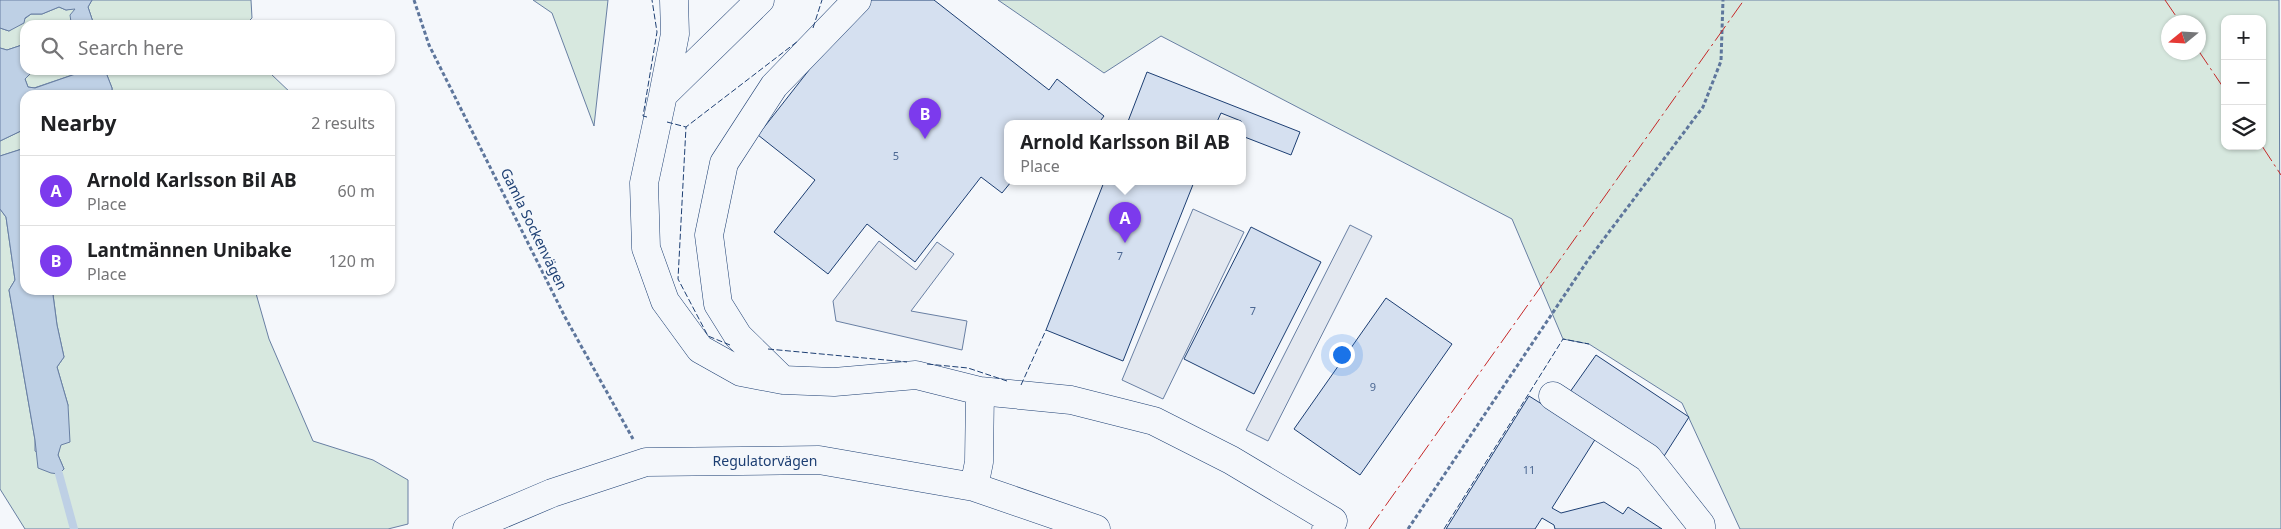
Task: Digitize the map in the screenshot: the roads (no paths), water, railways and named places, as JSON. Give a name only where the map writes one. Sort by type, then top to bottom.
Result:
[{"type":"street","points":[[674,0],[674,34],[644,183],[646,248],[665,301],[700,349],[741,372],[783,380],[834,382],[916,375],[980,391],[1071,400],[1154,421],[1231,460],[1333,520],[1326,529]]},
{"type":"street","points":[[663,95],[760,0]]},
{"type":"street","points":[[783,380],[738,336],[718,304],[709,235],[724,163],[774,86],[857,0]]},
{"type":"street","points":[[974,487],[979,462],[980,391]]},
{"type":"street","points":[[1553,396],[1648,458],[1701,525],[1701,529]]},
{"type":"street","name":"Regulatorvägen","points":[[467,529],[552,493],[646,462],[819,460],[974,487],[1096,529]]},
{"type":"water","points":[[0,0],[92,0],[88,7],[92,20],[71,20],[70,15],[75,9],[66,10],[59,7],[42,14],[31,14],[25,20],[20,20],[20,25],[9,31],[0,28]]},
{"type":"water","points":[[20,46],[20,75],[29,75],[25,79],[28,87],[35,88],[73,75],[107,75],[112,90],[20,90],[20,131],[0,141],[0,48],[7,50]]},
{"type":"water","points":[[20,150],[20,295],[53,295],[64,357],[57,367],[68,405],[70,442],[61,445],[58,455],[64,469],[59,474],[38,468],[35,440],[9,290],[15,280],[6,217],[0,209],[0,156]]},
{"type":"waterway","points":[[59,474],[74,529]]},
{"type":"place","name":"Lantmännen Unibake","points":[[925,139]]},
{"type":"place","name":"Arnold Karlsson Bil AB","points":[[1125,243]]}]
